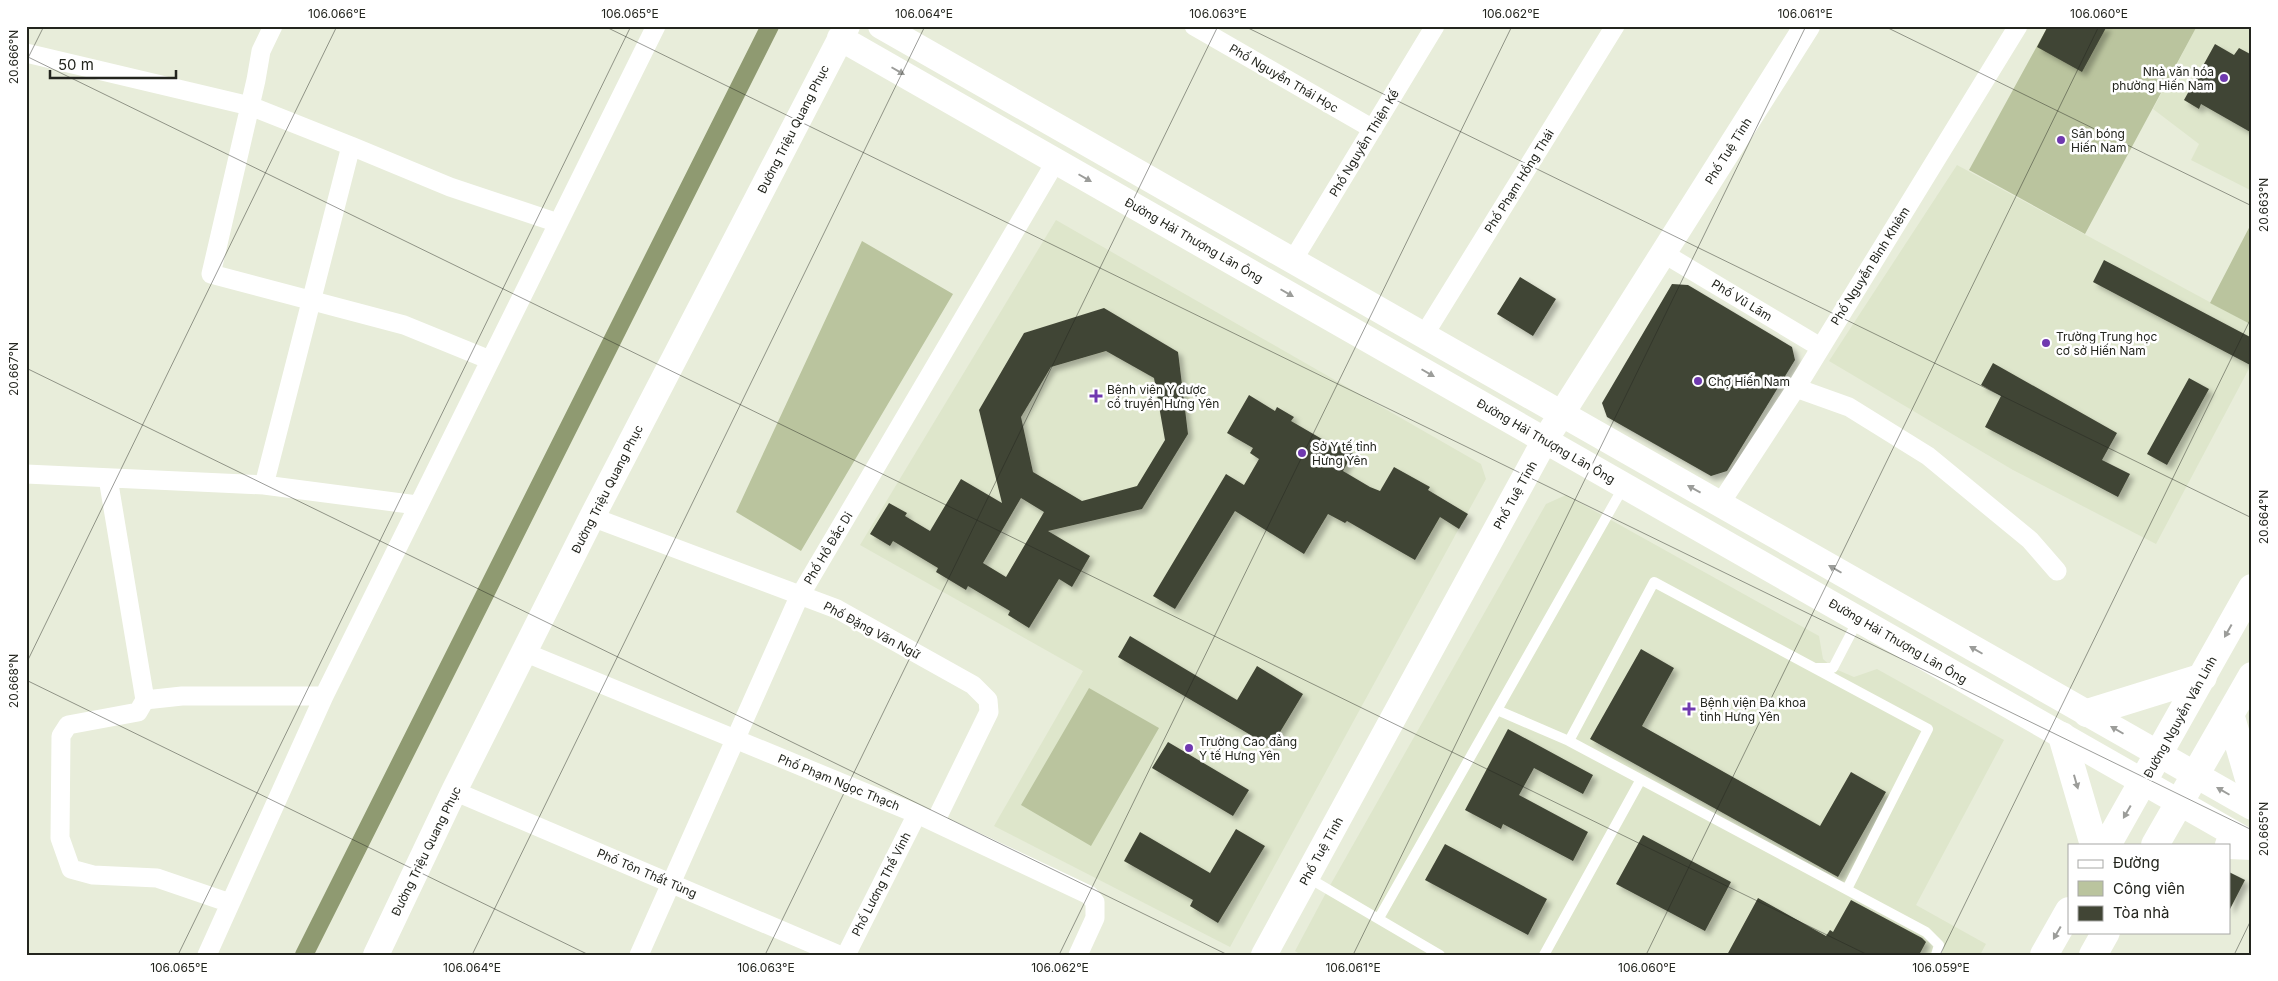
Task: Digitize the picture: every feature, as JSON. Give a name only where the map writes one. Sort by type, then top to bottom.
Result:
[{"type":"highway","name":"Đường Nguyễn Văn Linh","points":[[2108,844],[2252,588]]},
{"type":"highway","points":[[2156,844],[2194,774],[2252,676]]},
{"type":"highway","points":[[2087,713],[2203,677]]},
{"type":"highway","points":[[2230,714],[2252,789]]},
{"type":"highway","points":[[2062,736],[2094,844]]},
{"type":"highway","points":[[2230,845],[2252,845]]},
{"type":"highway","points":[[2044,955],[2068,913]]},
{"type":"highway","points":[[2093,955],[2105,934]]},
{"type":"street","points":[[272,26],[261,51],[211,274],[312,299],[404,325],[490,360]]},
{"type":"street","points":[[207,955],[324,696],[656,26]]},
{"type":"street","name":"Phố Nguyễn Thái Học","points":[[1194,26],[1373,129]]},
{"type":"street","name":"Phố Nguyễn Thiện Kế","points":[[1293,260],[1436,26]]},
{"type":"street","name":"Phố Phạm Hồng Thái","points":[[1424,335],[1615,26]]},
{"type":"street","name":"Phố Tuệ Tĩnh","points":[[1264,955],[1545,440],[1807,26]]},
{"type":"street","name":"Phố Nguyễn Bỉnh Khiêm","points":[[1720,504],[1796,388],[2018,26]]},
{"type":"street","points":[[870,55],[883,27],[2252,807]]},
{"type":"street","name":"Đường Hải Thượng Lãn Ông","points":[[844,32],[870,55],[2252,845]]},
{"type":"street","name":"Đường Triệu Quang Phục","points":[[376,955],[454,791],[592,517],[844,32]]},
{"type":"street","points":[[26,53],[250,106],[450,187],[558,223]]},
{"type":"street","points":[[264,485],[351,146]]},
{"type":"street","name":"Phố Hồ Đắc Di","points":[[638,955],[800,595],[1056,162]]},
{"type":"street","points":[[1173,228],[1189,201]]},
{"type":"street","name":"Phố Vũ Lãm","points":[[1663,253],[1820,347]]},
{"type":"street","points":[[1796,388],[1848,407],[1928,456],[2030,540],[2057,571]]},
{"type":"street","points":[[26,474],[264,485],[417,506]]},
{"type":"street","points":[[108,478],[145,700],[138,712],[68,725],[61,736],[60,838],[71,869],[93,874],[157,878],[230,903]]},
{"type":"street","name":"Phố Đặng Văn Ngữ","points":[[592,517],[837,609],[973,685],[988,700],[989,712],[935,822]]},
{"type":"street","points":[[1858,619],[1873,591]]},
{"type":"street","name":"Phố Phạm Ngọc Thạch","points":[[524,652],[917,814],[1089,895],[1095,902],[1095,918],[1078,955]]},
{"type":"street","points":[[145,700],[182,696],[324,696]]},
{"type":"street","name":"Phố Tôn Thất Tùng","points":[[454,791],[839,955]]},
{"type":"street","name":"Phố Lương Thế Vinh","points":[[846,955],[917,814]]},
{"type":"lane","points":[[1379,918],[1624,486]]},
{"type":"lane","points":[[1569,741],[1654,582],[1928,729],[1847,889]]},
{"type":"lane","points":[[1815,668],[1833,668],[1858,619]]},
{"type":"lane","points":[[1497,710],[1569,741],[1640,781],[1926,932],[1939,945],[1936,955]]},
{"type":"lane","points":[[1544,955],[1640,781]]},
{"type":"lane","points":[[1306,877],[1440,955]]},
{"type":"shaded area","points":[[2197,26],[2252,27],[2252,191],[2191,160],[2199,144],[2153,109]]},
{"type":"shaded area","name":"Trường Trung học cơ sở Hiến Nam","points":[[1957,165],[2252,325],[2252,363],[2156,544],[2013,470],[1829,361]]},
{"type":"shaded area","points":[[1056,220],[1481,464],[1486,479],[1230,947],[994,826],[1083,671],[860,545]]},
{"type":"shaded area","name":"Bệnh viện Đa khoa tỉnh Hưng Yên","points":[[1566,495],[1819,636],[1823,659],[1833,668],[1854,677],[1877,669],[2004,740],[1916,905],[1986,944],[1980,955],[1301,955],[1295,951],[1328,889],[1546,504]]},
{"type":"green space","name":"Sân bóng Hiến Nam","points":[[2048,26],[2197,26],[2085,234],[1969,170]]},
{"type":"green space","points":[[2252,222],[2252,325],[2210,303]]},
{"type":"green space","points":[[862,241],[953,294],[801,551],[736,512]]},
{"type":"green space","points":[[1089,688],[1159,728],[1091,846],[1021,805]]},
{"type":"building","points":[[2048,26],[2107,26],[2082,72],[2037,47]]},
{"type":"building","name":"Nhà văn hóa phường Hiến Nam","points":[[2215,44],[2234,55],[2239,48],[2252,55],[2252,133],[2201,104],[2199,109],[2184,100]]},
{"type":"building","points":[[2104,260],[2252,338],[2252,366],[2093,282]]},
{"type":"building","points":[[1520,277],[1556,299],[1533,336],[1497,314]]},
{"type":"building","name":"Chợ Hiến Nam","points":[[1672,284],[1688,285],[1792,347],[1795,360],[1727,471],[1711,476],[1607,417],[1602,403]]},
{"type":"building","points":[[1104,308],[1178,352],[1188,434],[1142,509],[1048,531],[1090,556],[1072,587],[1059,579],[1029,628],[1008,615],[1010,611],[968,586],[966,590],[936,572],[938,568],[893,541],[890,546],[870,534],[889,503],[907,513],[905,516],[930,531],[961,479],[1002,503],[979,410],[1024,333]],"holes":[[[1106,351],[1154,378],[1165,440],[1137,486],[1082,501],[1033,472],[1021,417],[1051,367]],[[1021,498],[1044,512],[1006,577],[983,563]]]},
{"type":"building","points":[[1993,363],[2117,433],[2102,460],[2130,474],[2118,497],[1985,427],[2001,396],[1981,385]]},
{"type":"building","points":[[2189,378],[2209,389],[2167,465],[2147,454]]},
{"type":"building","points":[[1249,395],[1275,411],[1277,407],[1294,417],[1291,421],[1334,446],[1336,443],[1353,453],[1343,471],[1370,487],[1380,491],[1394,467],[1430,487],[1428,490],[1468,514],[1459,529],[1440,517],[1415,560],[1347,521],[1345,523],[1328,514],[1304,554],[1235,511],[1175,609],[1153,596],[1226,474],[1244,485],[1259,459],[1250,453],[1253,448],[1227,433]]},
{"type":"building","points":[[1130,636],[1237,700],[1257,666],[1303,694],[1271,747],[1118,657]]},
{"type":"building","points":[[1641,649],[1674,668],[1642,726],[1820,826],[1851,772],[1886,792],[1838,877],[1590,739]]},
{"type":"building","points":[[1508,729],[1593,775],[1583,794],[1534,768],[1519,795],[1588,832],[1573,861],[1503,824],[1501,829],[1465,810]]},
{"type":"building","points":[[1168,742],[1249,790],[1233,816],[1152,768]]},
{"type":"building","points":[[1236,829],[1265,846],[1218,923],[1190,906],[1193,900],[1124,861],[1140,832],[1210,873]]},
{"type":"building","points":[[1643,835],[1731,882],[1705,931],[1616,884]]},
{"type":"building","points":[[1445,844],[1547,899],[1528,935],[1425,880]]},
{"type":"building","points":[[2230,872],[2245,880],[2230,909]]},
{"type":"building","points":[[1758,898],[1826,936],[1830,930],[1833,932],[1851,900],[1922,938],[1926,942],[1919,955],[1727,955]]},
{"type":"waterway","points":[[304,955],[770,26]]},
{"type":"place","name":"Nhà văn hóa phường Hiến Nam","points":[[2224,78]]},
{"type":"place","name":"Sân bóng Hiến Nam","points":[[2061,140]]},
{"type":"place","name":"Trường Trung học cơ sở Hiến Nam","points":[[2046,343]]},
{"type":"place","name":"Chợ Hiến Nam","points":[[1698,381]]},
{"type":"place","name":"Bệnh viện Y dược cổ truyền Hưng Yên","points":[[1096,396]]},
{"type":"place","name":"Sở Y tế tỉnh Hưng Yên","points":[[1302,453]]},
{"type":"place","name":"Bệnh viện Đa khoa tỉnh Hưng Yên","points":[[1689,709]]},
{"type":"place","name":"Trường Cao đẳng Y tế Hưng Yên","points":[[1189,748]]}]
